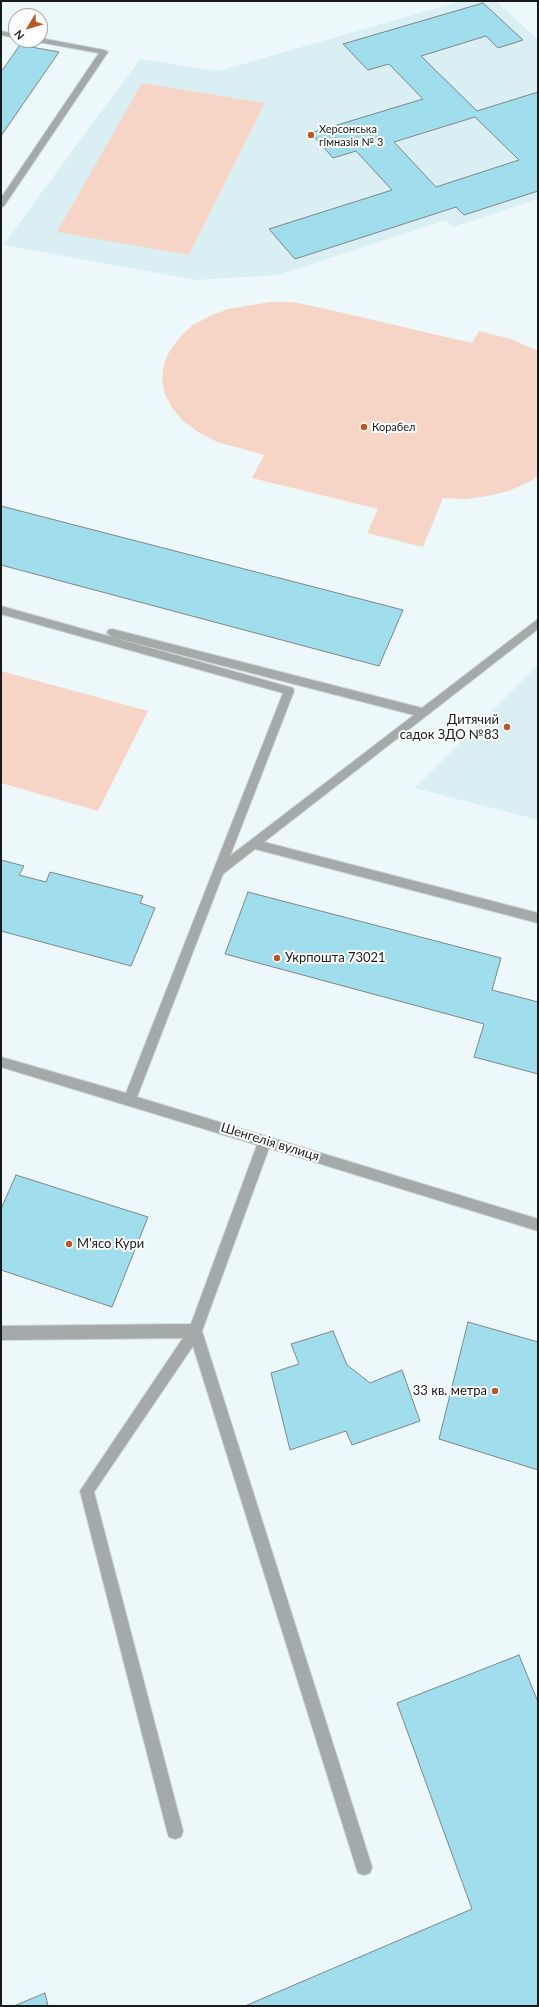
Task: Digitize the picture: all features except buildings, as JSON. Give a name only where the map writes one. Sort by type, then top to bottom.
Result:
[{"type":"street","points":[[1,204],[104,52],[48,42]]},
{"type":"street","points":[[1,604],[424,713]]},
{"type":"street","points":[[1,610],[289,691],[130,1100]]},
{"type":"street","points":[[218,871],[424,713],[538,623]]},
{"type":"street","points":[[253,844],[538,918]]},
{"type":"street","name":"Шенгелія вулиця","points":[[1,1062],[538,1225]]},
{"type":"street","points":[[175,1831],[87,1491],[195,1331],[265,1141]]},
{"type":"street","points":[[1,1333],[195,1331]]},
{"type":"street","points":[[195,1331],[364,1867]]},
{"type":"shaded area","name":"Херсонська гімназія № 3","points":[[461,1],[496,1],[538,40],[538,199],[453,227],[446,220],[278,275],[196,280],[3,245],[140,59],[219,71]]},
{"type":"shaded area","points":[[142,83],[265,103],[189,255],[57,232]]},
{"type":"shaded area","name":"Корабел","points":[[270,302],[292,302],[313,306],[472,343],[479,331],[511,339],[538,351],[538,476],[509,491],[488,496],[465,499],[443,498],[423,547],[367,533],[378,509],[252,478],[264,455],[217,442],[198,432],[183,421],[172,408],[165,394],[162,379],[164,364],[170,350],[180,337],[193,325],[228,309]]},
{"type":"shaded area","name":"Дитячий садок ЗДО №83","points":[[538,665],[538,820],[415,788]]},
{"type":"shaded area","points":[[1,671],[148,711],[98,811],[1,783]]},
{"type":"place","name":"Херсонська гімназія № 3","points":[[311,135]]},
{"type":"place","name":"Корабел","points":[[364,427]]},
{"type":"place","name":"Дитячий садок ЗДО №83","points":[[507,727]]},
{"type":"place","name":"Укрпошта 73021","points":[[277,958]]},
{"type":"place","name":"М'ясо Кури","points":[[69,1244]]},
{"type":"place","name":"33 кв. метра","points":[[495,1391]]}]
